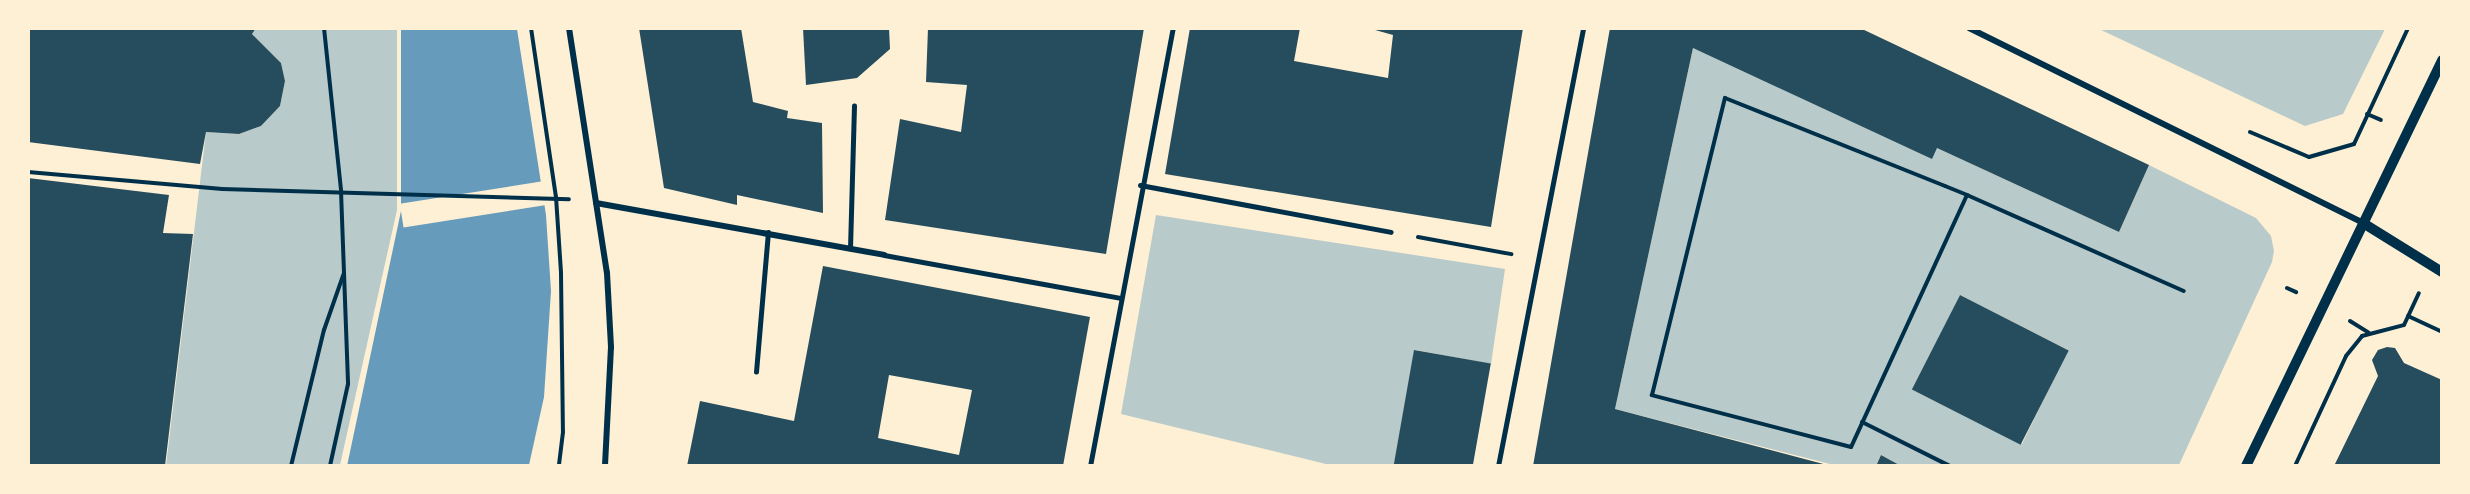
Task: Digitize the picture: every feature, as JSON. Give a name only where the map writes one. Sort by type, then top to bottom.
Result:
[{"type":"street","points":[[569,28],[607,273],[611,347],[605,465]]},
{"type":"street","points":[[1090,465],[1140,185],[1173,28]]},
{"type":"street","points":[[1498,465],[1583,28]]},
{"type":"street","points":[[1969,28],[2363,223],[2442,272]]},
{"type":"street","points":[[2246,465],[2442,60]]},
{"type":"street","points":[[1514,385],[1574,75]]},
{"type":"street","points":[[1140,185],[1391,232]]},
{"type":"street","points":[[596,203],[1120,298]]},
{"type":"lane","points":[[850,249],[854,106]]},
{"type":"lane","points":[[756,372],[768,233]]},
{"type":"path","points":[[324,28],[341,191],[348,384],[330,465]]},
{"type":"path","points":[[531,28],[556,197],[561,273],[563,432],[559,465]]},
{"type":"path","points":[[2243,129],[2309,158],[2354,144],[2408,28]]},
{"type":"path","points":[[1967,195],[1851,447],[1652,395],[1725,98],[1967,195],[2184,291]]},
{"type":"path","points":[[28,172],[222,189],[548,196]]},
{"type":"path","points":[[1391,232],[1538,259]]},
{"type":"path","points":[[291,465],[324,330],[345,271]]},
{"type":"path","points":[[2295,465],[2346,356],[2362,336],[2404,325],[2408,316],[2442,332]]},
{"type":"path","points":[[1862,422],[1950,465]]},
{"type":"shaded area","points":[[256,28],[397,29],[397,210],[340,465],[166,466],[206,132],[239,134],[261,126],[280,106],[285,81],[281,63],[252,34]]},
{"type":"shaded area","points":[[2099,29],[2385,29],[2343,114],[2305,126]]},
{"type":"shaded area","points":[[1693,48],[1937,148],[2119,232],[2149,165],[2256,218],[2271,236],[2274,251],[2272,262],[2179,465],[1901,466],[1881,455],[1876,465],[1834,465],[1615,409]],"holes":[[[1960,295],[2068,350],[2022,444],[1913,390]]]},
{"type":"shaded area","points":[[1156,215],[1505,269],[1491,364],[1415,350],[1394,465],[1330,465],[1121,414]]},
{"type":"water","points":[[401,29],[517,29],[546,215],[551,291],[544,397],[529,465],[347,466],[401,211]]},
{"type":"pier","points":[[544,181],[548,205],[404,228],[400,204]]},
{"type":"building","points":[[28,28],[256,28],[252,34],[281,63],[285,81],[280,106],[261,126],[239,134],[206,132],[200,164],[28,142]]},
{"type":"building","points":[[639,28],[741,28],[753,102],[788,111],[787,118],[822,123],[823,213],[737,195],[737,205],[664,188]]},
{"type":"building","points":[[803,28],[889,28],[890,49],[857,78],[806,85]]},
{"type":"building","points":[[928,28],[1144,28],[1106,254],[885,220],[900,119],[961,132],[967,85],[926,82]]},
{"type":"building","points":[[1190,28],[1300,28],[1294,61],[1388,78],[1393,35],[1368,28],[1523,28],[1491,227],[1165,174]]},
{"type":"building","points":[[1610,28],[1860,28],[2149,165],[2119,232],[1937,148],[1932,159],[1693,48],[1615,409],[1831,466],[1533,466]]},
{"type":"building","points":[[28,178],[169,195],[163,233],[193,234],[165,466],[28,466]]},
{"type":"building","points":[[823,266],[1090,317],[1063,466],[687,466],[700,401],[794,421]],"holes":[[[889,375],[972,390],[959,455],[878,438]]]},
{"type":"building","points":[[1960,295],[2069,350],[2021,445],[1912,389]]},
{"type":"building","points":[[2387,347],[2395,348],[2404,363],[2442,380],[2441,466],[2334,466],[2378,376],[2372,360],[2378,350]]},
{"type":"building","points":[[1414,350],[1491,364],[1473,466],[1394,466]]},
{"type":"building","points":[[1881,455],[1901,466],[1876,466]]}]
